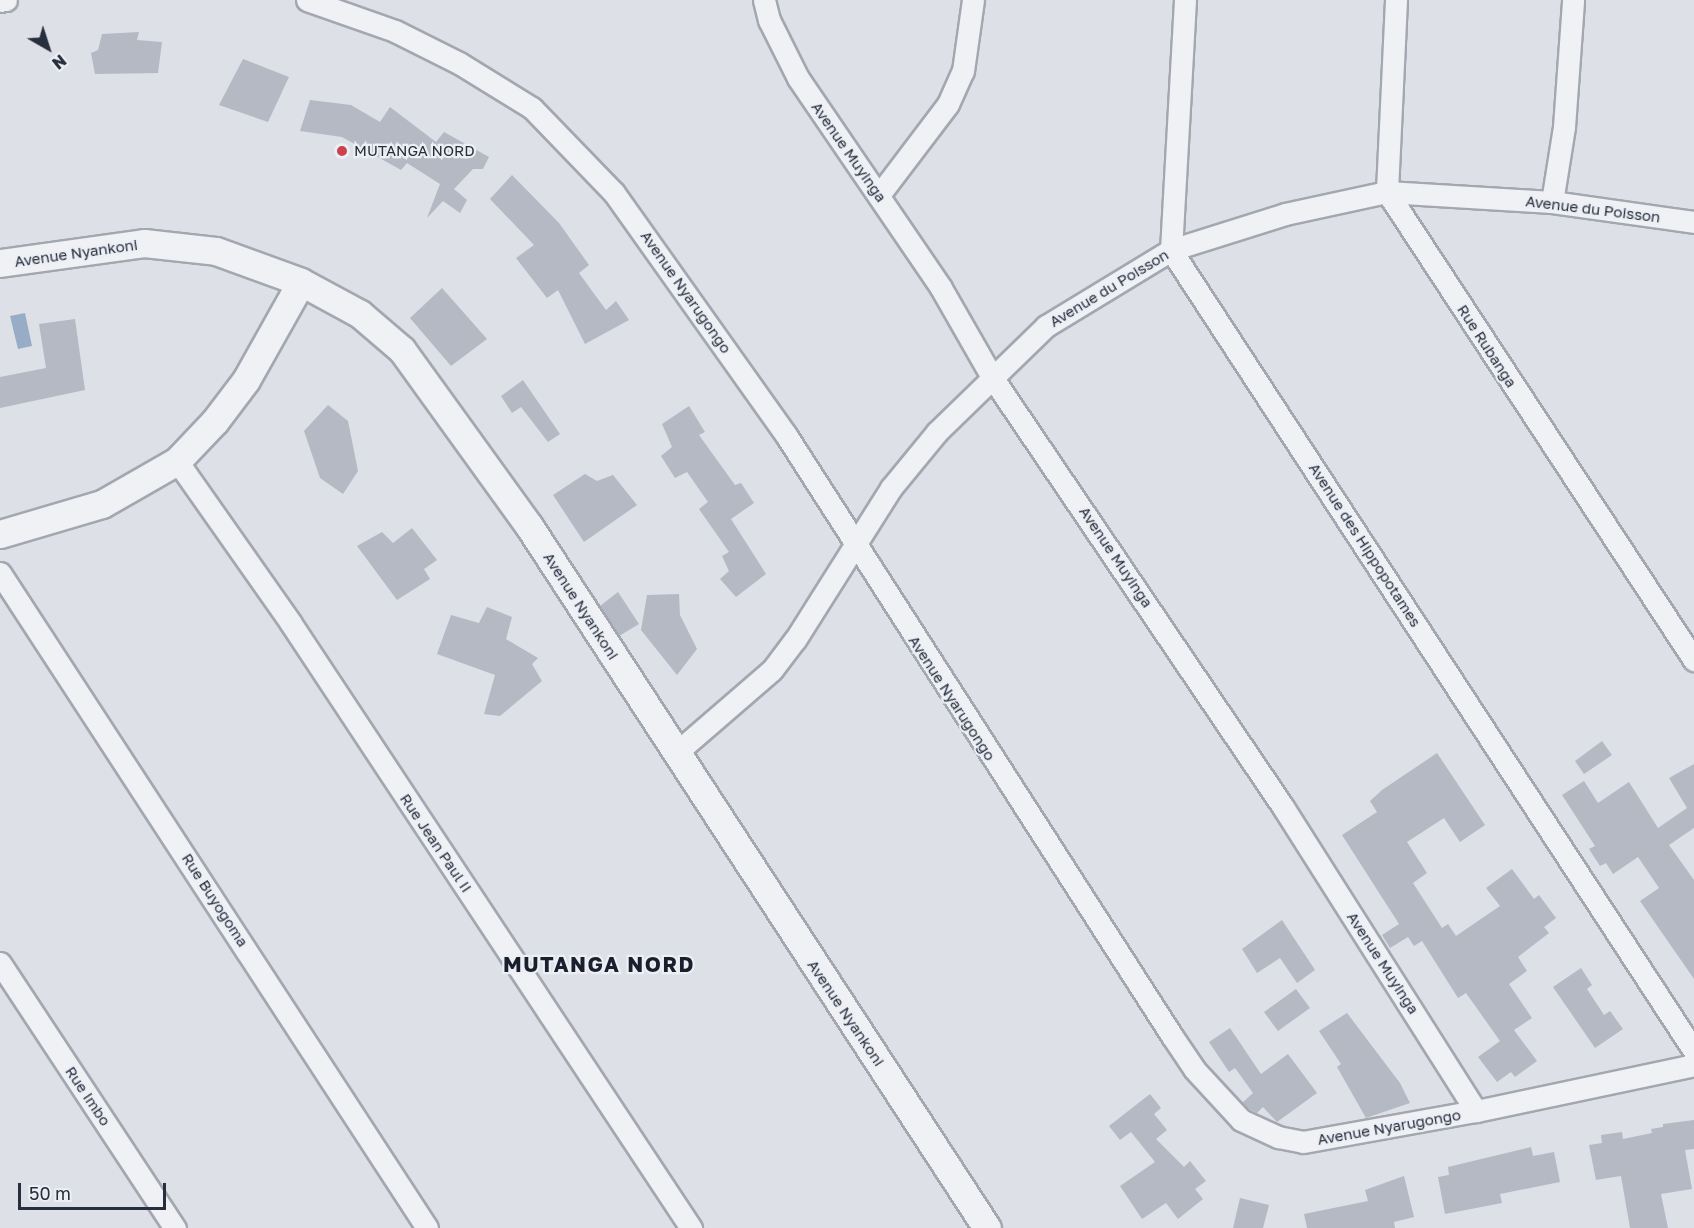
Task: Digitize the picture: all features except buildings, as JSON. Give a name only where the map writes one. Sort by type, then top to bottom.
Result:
[{"type":"street","points":[[0,1],[6,0]]},
{"type":"street","name":"Avenue Nyarugongo","points":[[307,0],[342,5],[459,63],[532,108],[614,193],[786,435],[1172,1036],[1217,1096],[1241,1120],[1278,1137],[1303,1142],[1476,1111],[1694,1065]]},
{"type":"street","name":"Avenue Muyinga","points":[[764,0],[769,20],[798,78],[941,288],[992,377],[1270,787],[1476,1111]]},
{"type":"street","points":[[879,195],[948,104],[963,71],[972,0]]},
{"type":"street","points":[[1171,250],[1174,139],[1185,0]]},
{"type":"street","points":[[1387,192],[1396,0]]},
{"type":"street","points":[[1552,202],[1564,127],[1573,0]]},
{"type":"street","name":"Avenue du Poisson","points":[[677,752],[772,670],[795,640],[891,488],[937,432],[1046,326],[1171,250],[1285,214],[1387,192],[1552,202],[1694,222]]},
{"type":"street","name":"Rue Rubanga","points":[[1387,192],[1694,660]]},
{"type":"street","name":"Avenue Nyankoni","points":[[0,263],[144,243],[216,252],[301,282],[360,314],[402,350],[529,526],[982,1226]]},
{"type":"street","name":"Avenue des Hippopotames","points":[[1171,250],[1694,1051]]},
{"type":"street","points":[[0,534],[102,504],[177,461],[215,421],[246,380],[301,282]]},
{"type":"street","name":"Rue Jean Paul II","points":[[177,461],[290,622],[691,1228]]},
{"type":"street","name":"Rue Buyogoma","points":[[0,573],[427,1228]]},
{"type":"street","name":"Rue Imbo","points":[[0,963],[176,1228]]},
{"type":"water","points":[[25,313],[32,346],[18,349],[10,316]]},
{"type":"place","name":"MUTANGA NORD","points":[[342,151]]},
{"type":"district","name":"MUTANGA NORD","points":[[599,964]]}]
